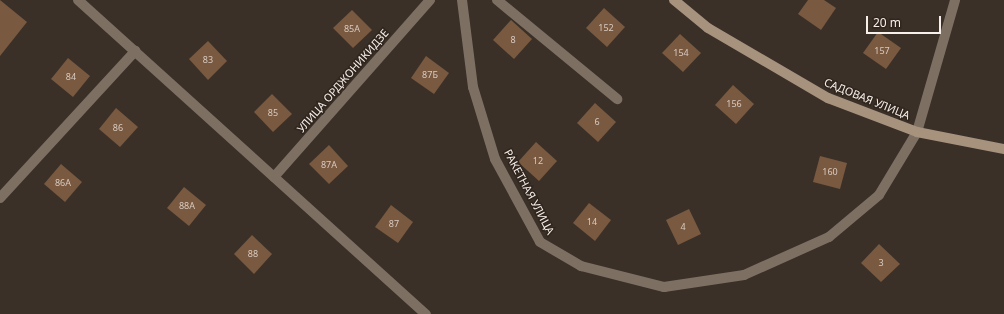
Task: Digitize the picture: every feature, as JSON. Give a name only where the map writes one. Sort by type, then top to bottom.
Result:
[{"type":"street","points":[[78,0],[426,314]]},
{"type":"street","name":"УЛИЦА ОРДЖОНИКИДЗЕ","points":[[274,177],[430,0]]},
{"type":"street","name":"РАКЕТНАЯ УЛИЦА","points":[[462,0],[473,88],[495,159],[540,242],[581,266],[664,287],[744,275],[829,237],[879,195],[917,132],[955,0]]},
{"type":"street","points":[[497,0],[617,99]]},
{"type":"street","name":"САДОВАЯ УЛИЦА","points":[[674,0],[708,28],[828,98],[917,132],[1004,149]]},
{"type":"street","points":[[0,198],[135,51]]},
{"type":"building","points":[[0,0],[27,22],[0,56]]},
{"type":"building","points":[[808,0],[824,0],[836,8],[821,30],[798,14]]},
{"type":"building","points":[[604,8],[625,27],[607,47],[586,28]]},
{"type":"building","points":[[352,10],[372,30],[353,48],[333,28]]},
{"type":"building","points":[[511,20],[532,39],[514,59],[493,40]]},
{"type":"building","points":[[878,32],[901,48],[886,69],[863,53]]},
{"type":"building","points":[[680,34],[701,53],[683,72],[662,53]]},
{"type":"building","points":[[208,41],[227,61],[208,80],[189,59]]},
{"type":"building","points":[[426,56],[449,73],[434,94],[411,78]]},
{"type":"building","points":[[68,58],[90,76],[73,97],[51,79]]},
{"type":"building","points":[[733,85],[754,104],[736,124],[715,105]]},
{"type":"building","points":[[272,94],[292,114],[273,132],[254,112]]},
{"type":"building","points":[[595,103],[616,122],[598,142],[577,123]]},
{"type":"building","points":[[116,108],[138,127],[120,147],[99,129]]},
{"type":"building","points":[[536,142],[557,161],[539,181],[518,162]]},
{"type":"building","points":[[329,145],[348,166],[329,184],[309,164]]},
{"type":"building","points":[[820,156],[847,163],[840,189],[813,182]]},
{"type":"building","points":[[61,164],[82,182],[65,202],[44,184]]},
{"type":"building","points":[[184,187],[206,205],[189,226],[167,208]]},
{"type":"building","points":[[589,203],[611,220],[595,241],[573,223]]},
{"type":"building","points":[[391,205],[413,222],[398,243],[375,227]]},
{"type":"building","points":[[689,209],[701,234],[678,245],[666,220]]},
{"type":"building","points":[[252,235],[272,254],[254,274],[234,254]]},
{"type":"building","points":[[879,244],[900,264],[881,282],[861,263]]}]
